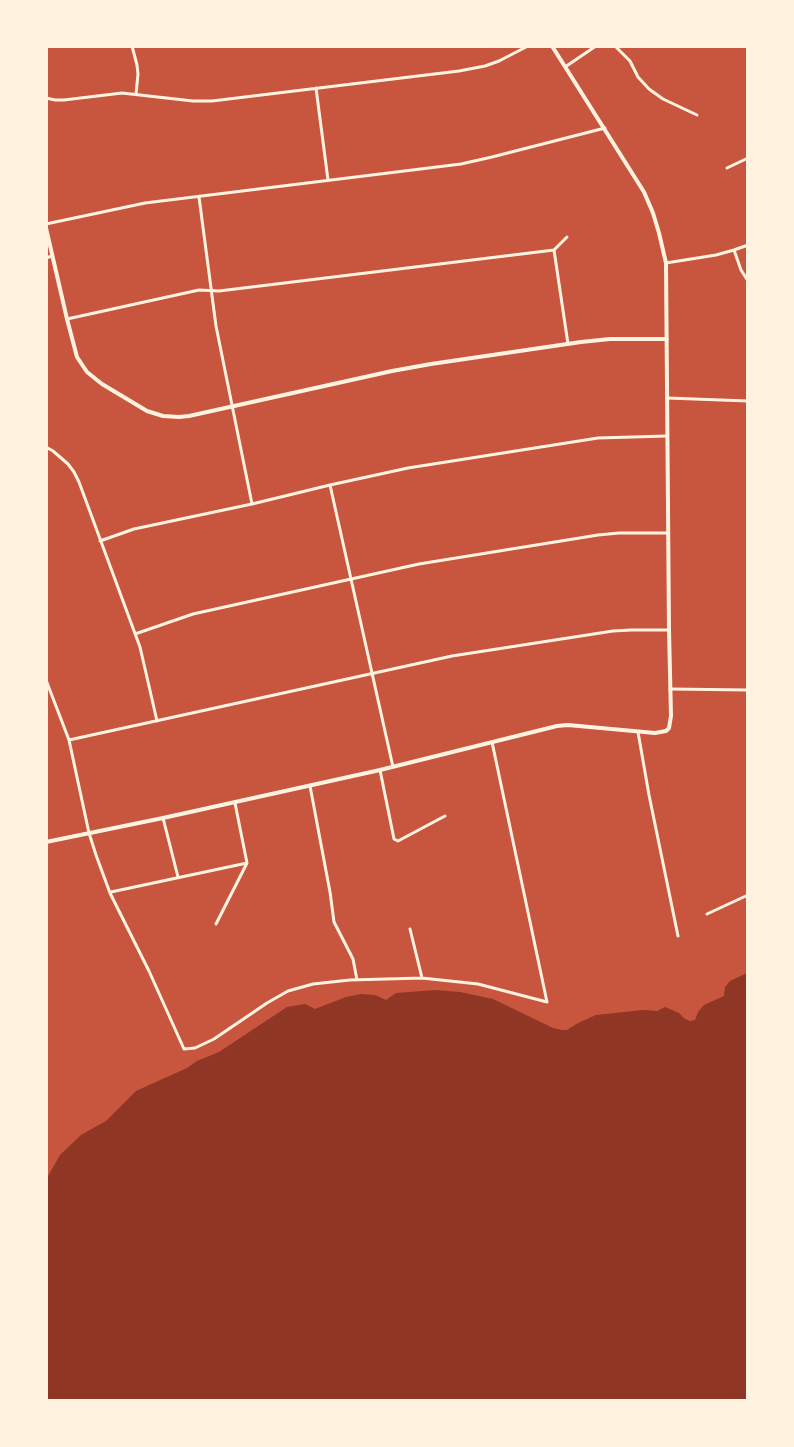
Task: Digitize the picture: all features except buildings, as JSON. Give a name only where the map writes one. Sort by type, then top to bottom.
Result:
[{"type":"street","points":[[132,46],[138,74],[136,94]]},
{"type":"street","points":[[46,98],[64,100],[110,94],[136,94],[212,101],[473,69],[499,61],[528,46]]},
{"type":"street","points":[[46,842],[310,786],[548,728],[568,725],[661,732],[669,728],[671,716],[666,263],[659,233],[644,192],[552,46]]},
{"type":"street","points":[[565,67],[596,46]]},
{"type":"street","points":[[615,46],[630,61],[638,77],[649,88],[663,99],[697,115]]},
{"type":"street","points":[[316,88],[328,180]]},
{"type":"street","points":[[605,128],[475,161],[145,203],[46,226],[77,357],[87,372],[102,384],[147,411],[163,416],[179,417],[392,371],[610,339],[667,339]]},
{"type":"street","points":[[727,168],[747,158]]},
{"type":"street","points":[[199,196],[216,327],[252,504]]},
{"type":"street","points":[[67,319],[200,290],[231,289],[554,250],[567,237]]},
{"type":"street","points":[[666,263],[696,259],[747,245]]},
{"type":"street","points":[[554,250],[568,344]]},
{"type":"street","points":[[734,250],[747,281]]},
{"type":"street","points":[[46,258],[52,256]]},
{"type":"street","points":[[667,398],[747,401]]},
{"type":"street","points":[[100,541],[134,529],[408,468],[560,443],[618,436],[667,436]]},
{"type":"street","points":[[46,447],[61,457],[74,472],[140,647],[157,721]]},
{"type":"street","points":[[330,484],[393,767]]},
{"type":"street","points":[[135,634],[193,614],[437,561],[598,535],[668,533]]},
{"type":"street","points":[[69,740],[452,656],[613,631],[669,630]]},
{"type":"street","points":[[46,680],[69,740],[89,833],[110,893],[184,1049],[195,1048],[214,1039],[288,991],[313,984],[350,980],[422,978],[478,984],[548,1002],[492,742]]},
{"type":"street","points":[[670,688],[747,690]]},
{"type":"street","points":[[638,732],[678,936]]},
{"type":"street","points":[[380,770],[394,839],[398,841],[445,816]]},
{"type":"street","points":[[310,786],[334,922],[350,953],[357,980]]},
{"type":"street","points":[[216,924],[247,863],[235,803]]},
{"type":"street","points":[[163,818],[178,877]]},
{"type":"street","points":[[110,893],[247,863]]},
{"type":"street","points":[[707,914],[747,895]]},
{"type":"street","points":[[410,929],[422,978]]},
{"type":"shaded area","points":[[747,973],[747,1400],[47,1400],[47,1178],[60,1155],[81,1135],[106,1121],[136,1091],[219,1052],[287,1007],[305,1004],[315,1009],[361,994],[375,995],[386,1000],[396,993],[435,990],[460,992],[493,999],[553,1028],[562,1030],[567,1030],[596,1015],[643,1010],[657,1011],[665,1007],[690,1021],[695,1020],[704,1005],[724,996],[725,987],[730,981]]}]
